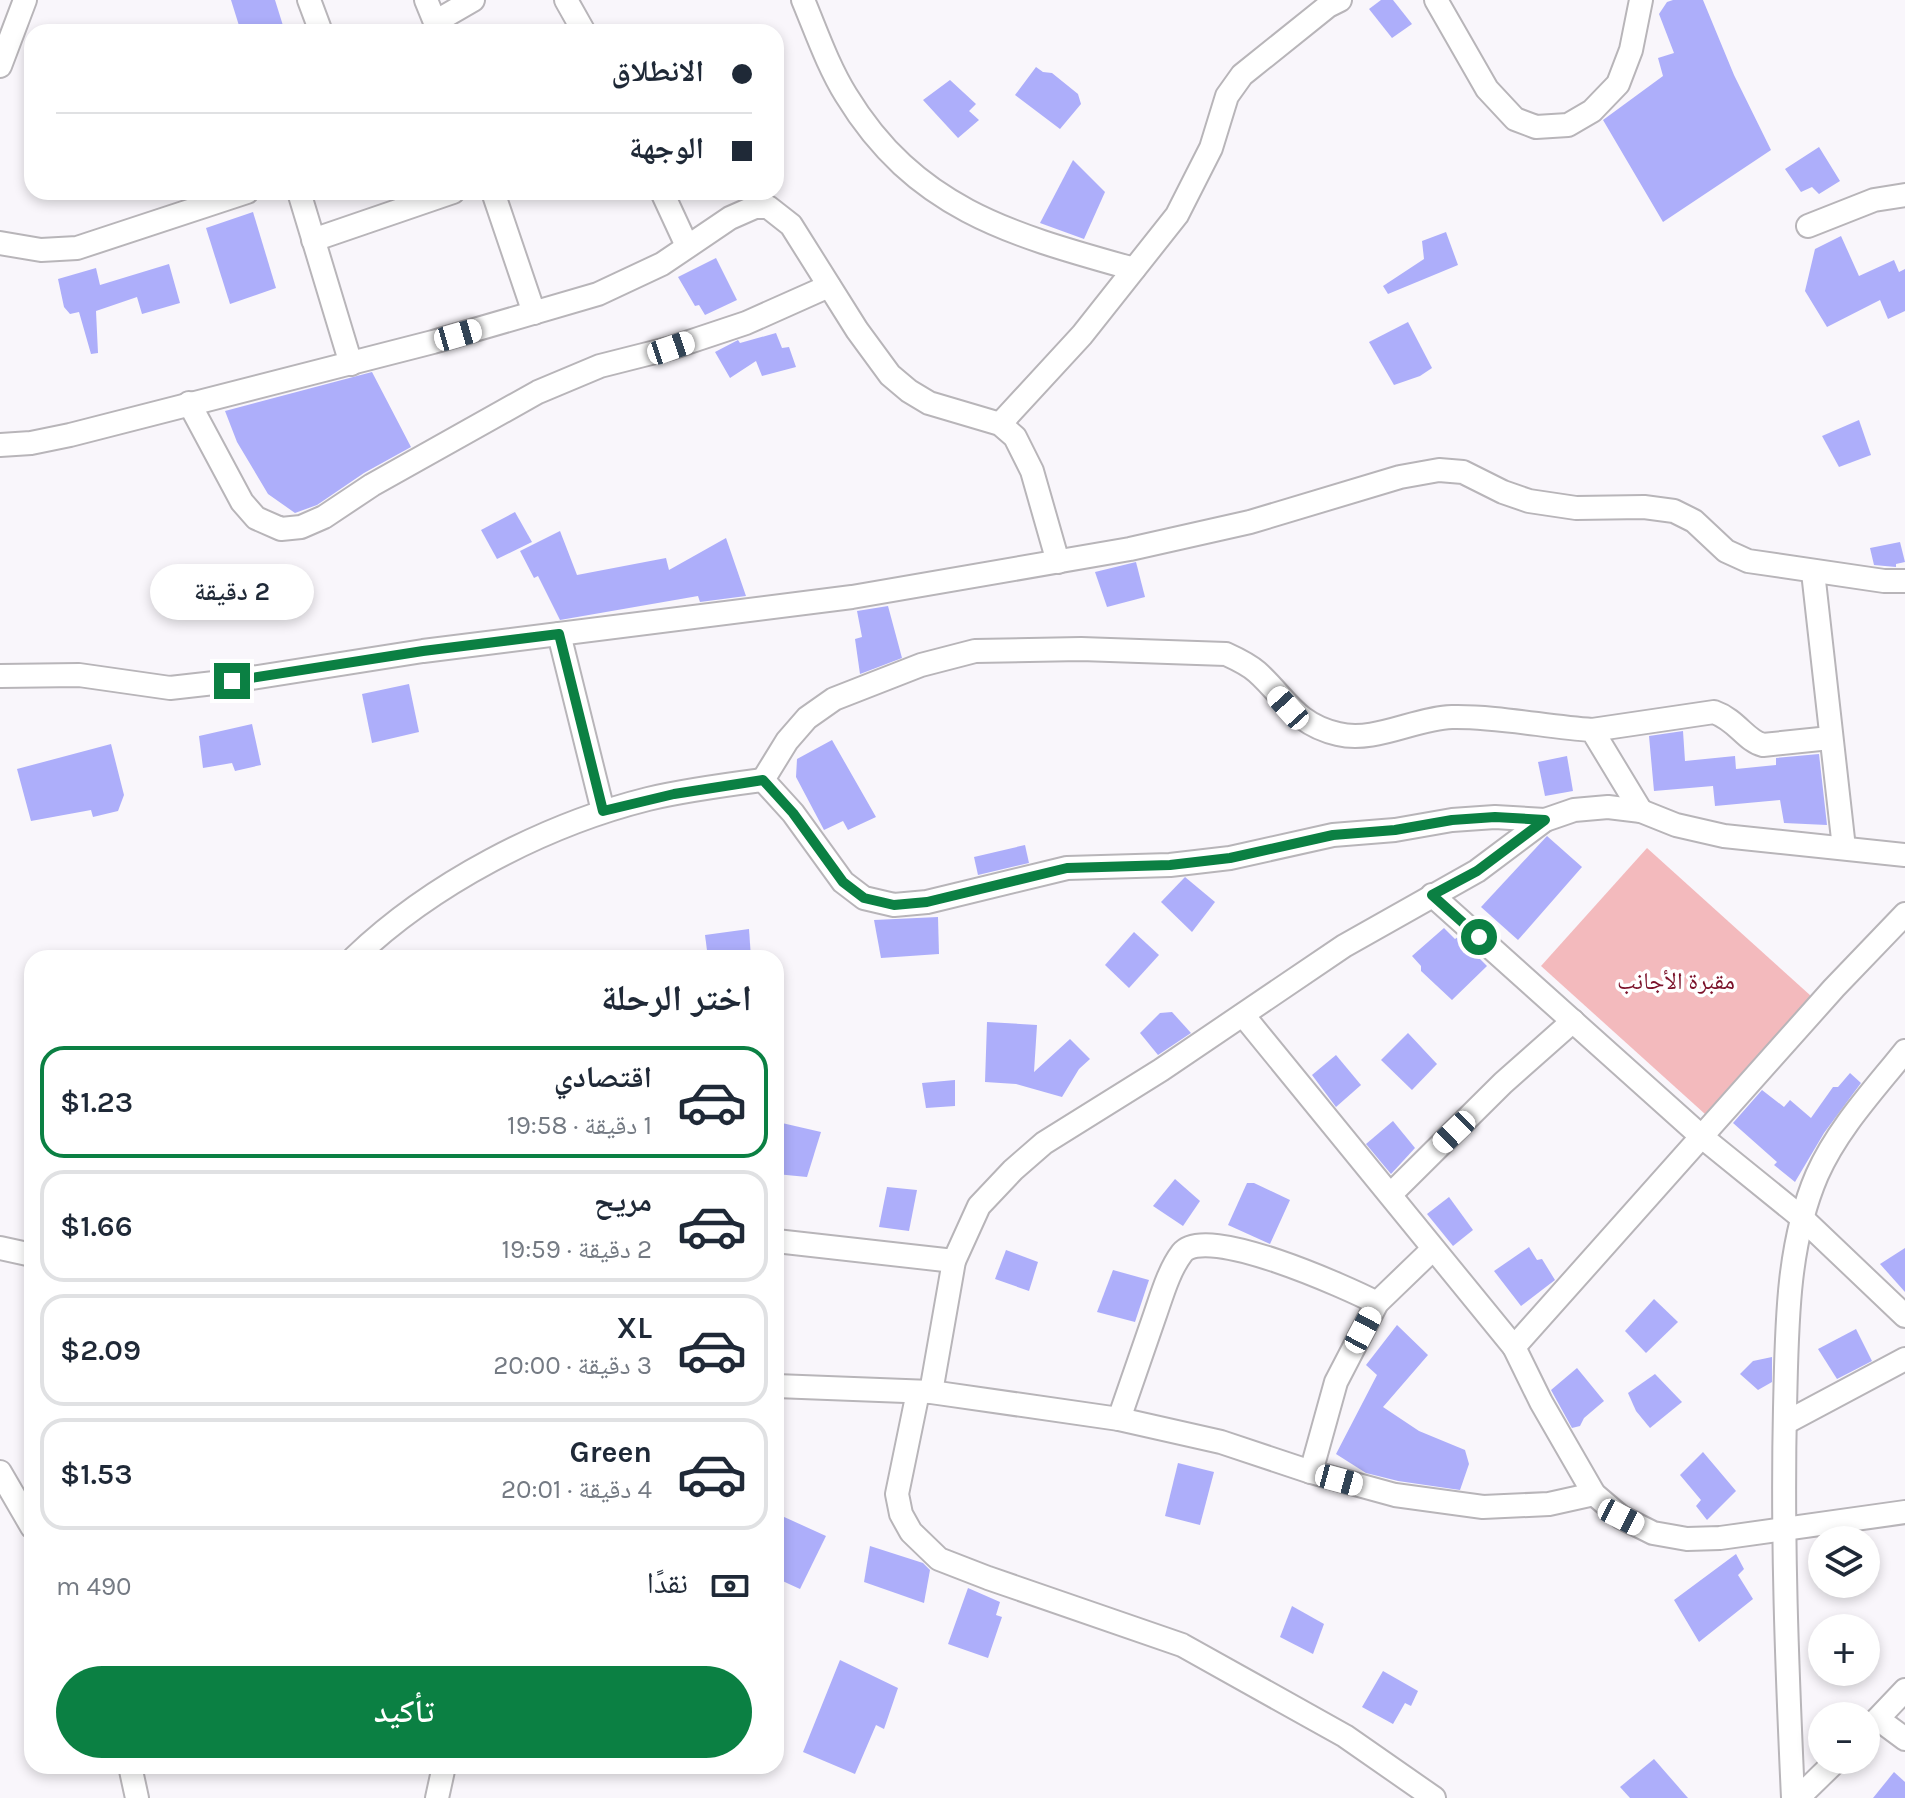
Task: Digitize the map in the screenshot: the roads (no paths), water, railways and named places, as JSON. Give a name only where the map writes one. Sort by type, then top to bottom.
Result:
[{"type":"street","points":[[0,66],[25,0]]},
{"type":"street","points":[[309,0],[318,24]]},
{"type":"street","points":[[426,0],[435,24]]},
{"type":"street","points":[[440,24],[473,0]]},
{"type":"street","points":[[566,0],[580,24]]},
{"type":"street","points":[[803,0],[845,94],[875,135],[907,170],[943,197],[989,223],[1049,245],[1134,269]]},
{"type":"street","points":[[1436,0],[1487,89],[1515,119],[1536,127],[1568,125],[1592,111],[1618,84],[1631,50],[1641,0]]},
{"type":"street","points":[[1000,424],[1082,335],[1177,215],[1198,179],[1227,96],[1242,75],[1333,2]]},
{"type":"street","points":[[1808,226],[1874,200],[1905,195]]},
{"type":"street","points":[[0,243],[41,250],[77,248],[223,200]]},
{"type":"street","points":[[301,200],[351,364]]},
{"type":"street","points":[[313,240],[430,200]]},
{"type":"street","points":[[496,200],[534,313]]},
{"type":"street","points":[[666,200],[687,246]]},
{"type":"street","points":[[0,445],[31,443],[70,435],[351,364],[598,294],[662,264],[730,218],[755,207],[768,207],[791,225],[873,354],[890,375],[909,391],[954,412],[1000,424],[1015,437],[1032,471],[1058,562]]},
{"type":"street","points":[[189,403],[242,502],[256,518],[281,529],[301,527],[324,517],[372,485],[538,392],[600,366],[671,348],[746,323],[829,286]]},
{"type":"street","points":[[0,676],[24,673],[79,675],[170,688],[852,597],[1130,549],[1250,522],[1400,477],[1439,470],[1463,472],[1529,501],[1576,508],[1644,507],[1674,511],[1694,521],[1726,551],[1748,561],[1813,572],[1905,581]]},
{"type":"street","points":[[1813,572],[1844,848]]},
{"type":"street","points":[[559,634],[603,811]]},
{"type":"street","points":[[363,950],[415,906],[475,868],[603,811],[674,794],[763,780],[807,718],[834,699],[921,665],[975,651],[1081,649],[1226,654],[1258,672],[1288,708],[1311,724],[1340,735],[1369,735],[1422,720],[1452,717],[1493,718],[1535,726],[1592,730],[1714,712],[1727,716],[1756,743],[1774,745],[1830,738]]},
{"type":"street","points":[[1592,730],[1641,811]]},
{"type":"street","points":[[763,780],[793,813],[843,882],[864,898],[894,905],[927,902],[1067,868],[1230,858],[1333,835],[1395,830],[1452,820],[1495,817],[1545,820]]},
{"type":"street","points":[[1434,1798],[1345,1736],[1182,1645],[939,1559],[911,1532],[901,1514],[897,1494],[925,1392],[954,1261],[979,1206],[1044,1143],[1161,1070],[1344,946],[1477,871],[1545,820],[1574,810],[1608,807],[1641,811],[1676,825],[1724,836],[1905,855]]},
{"type":"street","points":[[1432,895],[1702,1137],[1802,1218],[1905,1316]]},
{"type":"street","points":[[1514,1347],[1834,988],[1905,914]]},
{"type":"street","points":[[1243,1015],[1514,1347],[1541,1402],[1594,1494],[1621,1517],[1653,1533],[1687,1539],[1782,1531],[1905,1512]]},
{"type":"street","points":[[1391,1194],[1503,1083],[1573,1021]]},
{"type":"street","points":[[1796,1798],[1782,1531],[1790,1292],[1802,1218],[1817,1175],[1836,1137],[1905,1051]]},
{"type":"street","points":[[784,1242],[954,1261]]},
{"type":"street","points":[[1119,1419],[1165,1288],[1182,1252],[1189,1247],[1207,1244],[1302,1268],[1377,1303]]},
{"type":"street","points":[[0,1248],[24,1253]]},
{"type":"street","points":[[1311,1472],[1336,1382],[1377,1303],[1433,1249]]},
{"type":"street","points":[[1785,1423],[1905,1359]]},
{"type":"street","points":[[784,1386],[925,1392],[1119,1419],[1221,1442],[1311,1472],[1395,1495],[1483,1507],[1549,1504],[1594,1494]]},
{"type":"street","points":[[0,1472],[24,1513]]},
{"type":"street","points":[[1880,1717],[1905,1690]]},
{"type":"street","points":[[1880,1728],[1905,1739]]},
{"type":"street","points":[[132,1774],[137,1798]]},
{"type":"street","points":[[437,1798],[442,1774]]},
{"type":"street","points":[[1796,1798],[1822,1774]]},
{"type":"park label","name":"مقبرة الأجانب","points":[[1676,981]]}]
